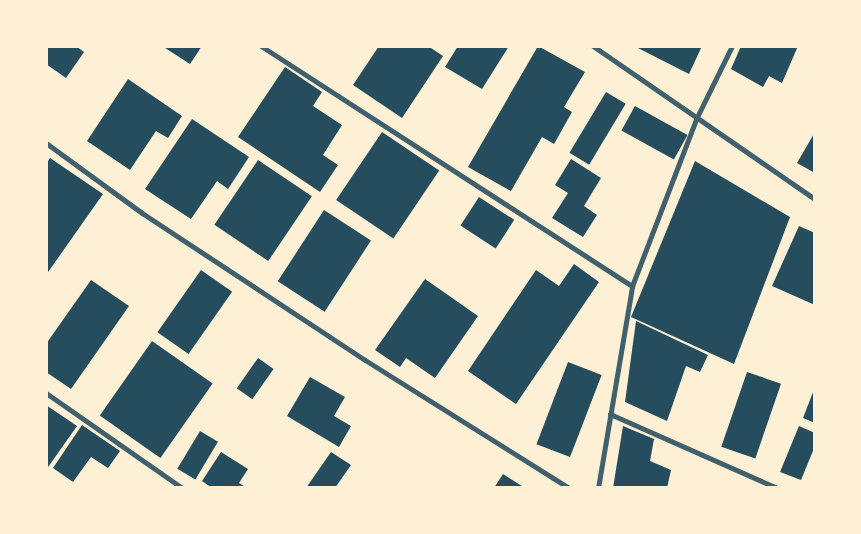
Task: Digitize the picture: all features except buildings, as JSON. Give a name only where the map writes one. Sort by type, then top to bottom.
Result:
[{"type":"street","points":[[261,46],[632,286]]},
{"type":"street","points":[[593,46],[815,199]]},
{"type":"street","points":[[598,488],[632,286],[697,117],[732,46]]},
{"type":"street","points":[[46,144],[142,213],[365,360],[569,488]]},
{"type":"street","points":[[46,393],[182,488]]},
{"type":"street","points":[[610,414],[776,488]]}]
